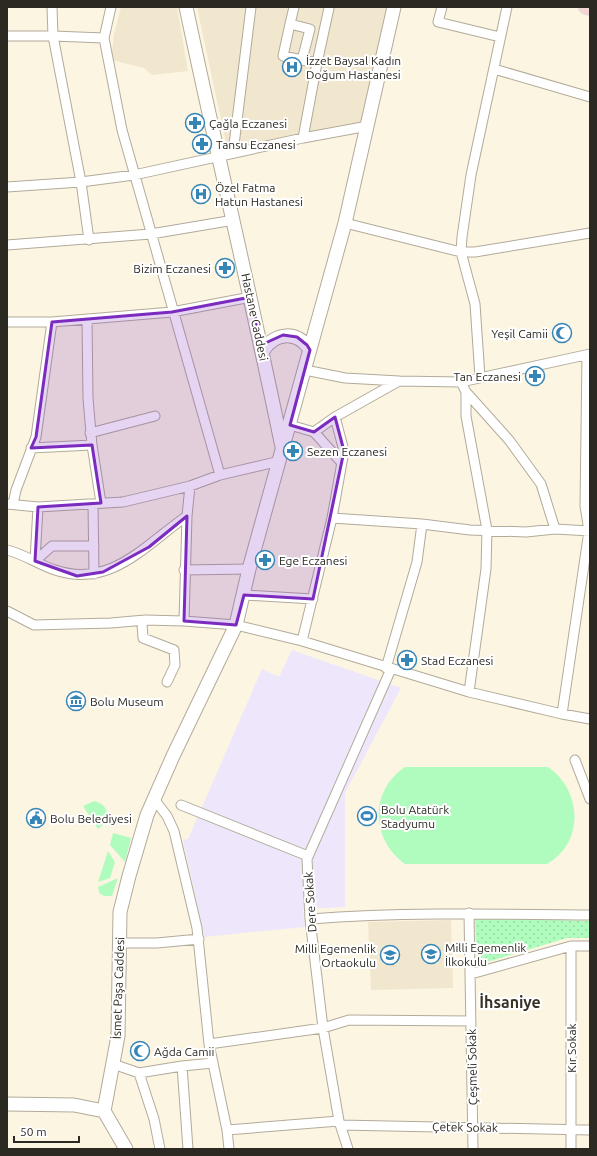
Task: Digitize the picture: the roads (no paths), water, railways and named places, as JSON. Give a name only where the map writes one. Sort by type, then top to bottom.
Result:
[{"type":"main road","name":"Hastane Caddesi","points":[[154,799],[173,756],[236,626],[249,569],[281,455],[275,413],[263,351],[234,220],[218,157],[186,7]]},
{"type":"main road","points":[[281,455],[345,223],[394,7]]},
{"type":"main road","points":[[586,7],[590,8]]},
{"type":"main road","points":[[263,351],[271,340],[283,336],[297,337],[310,350]]},
{"type":"main road","points":[[275,413],[282,422],[290,425]]},
{"type":"main road","name":"İsmet Paşa Caddesi","points":[[104,1111],[118,1036],[120,912],[147,815],[154,799]]},
{"type":"main road","points":[[7,1104],[74,1105],[104,1111],[126,1149]]},
{"type":"street","points":[[52,7],[53,36],[81,182],[89,240]]},
{"type":"street","points":[[111,7],[104,38],[122,130],[172,312],[220,475]]},
{"type":"street","points":[[233,152],[251,7]]},
{"type":"street","points":[[294,7],[283,56],[317,63]]},
{"type":"street","points":[[442,7],[438,22],[500,37]]},
{"type":"street","points":[[480,377],[474,304],[461,252],[471,175],[507,7]]},
{"type":"street","points":[[303,138],[317,63],[330,8]]},
{"type":"street","points":[[290,24],[310,28],[302,60]]},
{"type":"street","points":[[7,36],[104,38]]},
{"type":"street","points":[[494,69],[590,97]]},
{"type":"street","points":[[7,187],[81,182],[134,175],[218,157],[233,152],[368,126]]},
{"type":"street","points":[[7,245],[89,240],[151,234],[234,220]]},
{"type":"street","points":[[345,223],[461,252],[475,252],[590,233]]},
{"type":"street","points":[[7,322],[52,322],[172,312],[251,297]]},
{"type":"street","points":[[88,319],[88,398],[97,504],[94,574]]},
{"type":"street","points":[[52,322],[36,437],[10,504],[38,507],[123,502],[190,486],[281,455]]},
{"type":"street","points":[[305,370],[345,378],[461,382],[588,355],[585,506],[590,531],[562,714]]},
{"type":"street","points":[[314,432],[335,417],[399,381]]},
{"type":"street","points":[[461,382],[466,392],[509,440],[540,484],[555,529]]},
{"type":"street","points":[[466,392],[466,416],[487,530],[486,570],[469,692]]},
{"type":"street","points":[[90,434],[155,416]]},
{"type":"street","points":[[302,641],[332,518],[344,451],[335,417]]},
{"type":"street","points":[[290,425],[314,432],[342,463]]},
{"type":"street","points":[[31,448],[92,445]]},
{"type":"street","points":[[184,621],[184,570],[190,486]]},
{"type":"street","points":[[35,561],[38,507]]},
{"type":"street","points":[[7,550],[54,570],[77,576],[94,574],[103,572],[121,564],[149,547],[165,531],[187,516]]},
{"type":"street","points":[[332,518],[526,532],[555,529],[590,531]]},
{"type":"street","name":"Dere Sokak","points":[[348,1149],[340,1123],[323,1028],[310,919],[308,856],[389,669],[417,562],[422,524]]},
{"type":"street","points":[[35,561],[52,546],[94,546]]},
{"type":"street","points":[[184,570],[249,569]]},
{"type":"street","points":[[244,595],[313,598]]},
{"type":"street","points":[[7,611],[34,625],[110,623],[145,620],[184,621],[236,626],[302,641],[389,669],[469,692],[562,714],[590,719]]},
{"type":"street","points":[[145,620],[142,624],[143,638],[174,650],[175,665],[167,682]]},
{"type":"street","points":[[575,760],[590,799]]},
{"type":"street","points":[[154,799],[167,816],[174,831],[199,938],[203,994],[209,1044],[230,1149]]},
{"type":"street","points":[[181,806],[308,856]]},
{"type":"street","points":[[310,919],[366,915],[469,913],[590,915]]},
{"type":"street","name":"Çeşmeli Sokak","points":[[469,913],[473,1149]]},
{"type":"street","points":[[120,943],[157,942],[199,938]]},
{"type":"street","points":[[471,974],[571,946],[590,946]]},
{"type":"street","name":"Kır Sokak","points":[[571,946],[571,1149]]},
{"type":"street","points":[[209,1044],[323,1028],[349,1020],[471,1021]]},
{"type":"street","points":[[113,1064],[140,1073],[182,1066],[213,1063]]},
{"type":"street","points":[[182,1066],[188,1149]]},
{"type":"street","points":[[140,1073],[154,1119],[160,1149]]},
{"type":"street","name":"Çetek Sokak","points":[[227,1130],[340,1123],[590,1130]]},
{"type":"place","name":"İzzet Baysal Kadın Doğum Hastanesi","points":[[292,67]]},
{"type":"place","name":"Çağla Eczanesi","points":[[195,123]]},
{"type":"place","name":"Tansu Eczanesi","points":[[202,144]]},
{"type":"place","name":"Özel Fatma Hatun Hastanesi","points":[[201,194]]},
{"type":"place","name":"Bizim Eczanesi","points":[[225,268]]},
{"type":"place","name":"Yeşil Camii","points":[[562,333]]},
{"type":"place","name":"Tan Eczanesi","points":[[535,376]]},
{"type":"place","name":"Sezen Eczanesi","points":[[293,451]]},
{"type":"place","name":"Ege Eczanesi","points":[[265,560]]},
{"type":"place","name":"Stad Eczanesi","points":[[407,660]]},
{"type":"place","name":"Bolu Museum","points":[[76,701]]},
{"type":"place","name":"Bolu Atatürk Stadyumu","points":[[367,816]]},
{"type":"place","name":"Bolu Belediyesi","points":[[36,818]]},
{"type":"place","name":"Milli Egemenlik İlkokulu","points":[[431,954]]},
{"type":"place","name":"Milli Egemenlik Ortaokulu","points":[[390,955]]},
{"type":"place","name":"Ağda Camii","points":[[140,1051]]},
{"type":"district","name":"İhsaniye","points":[[510,1002]]}]
